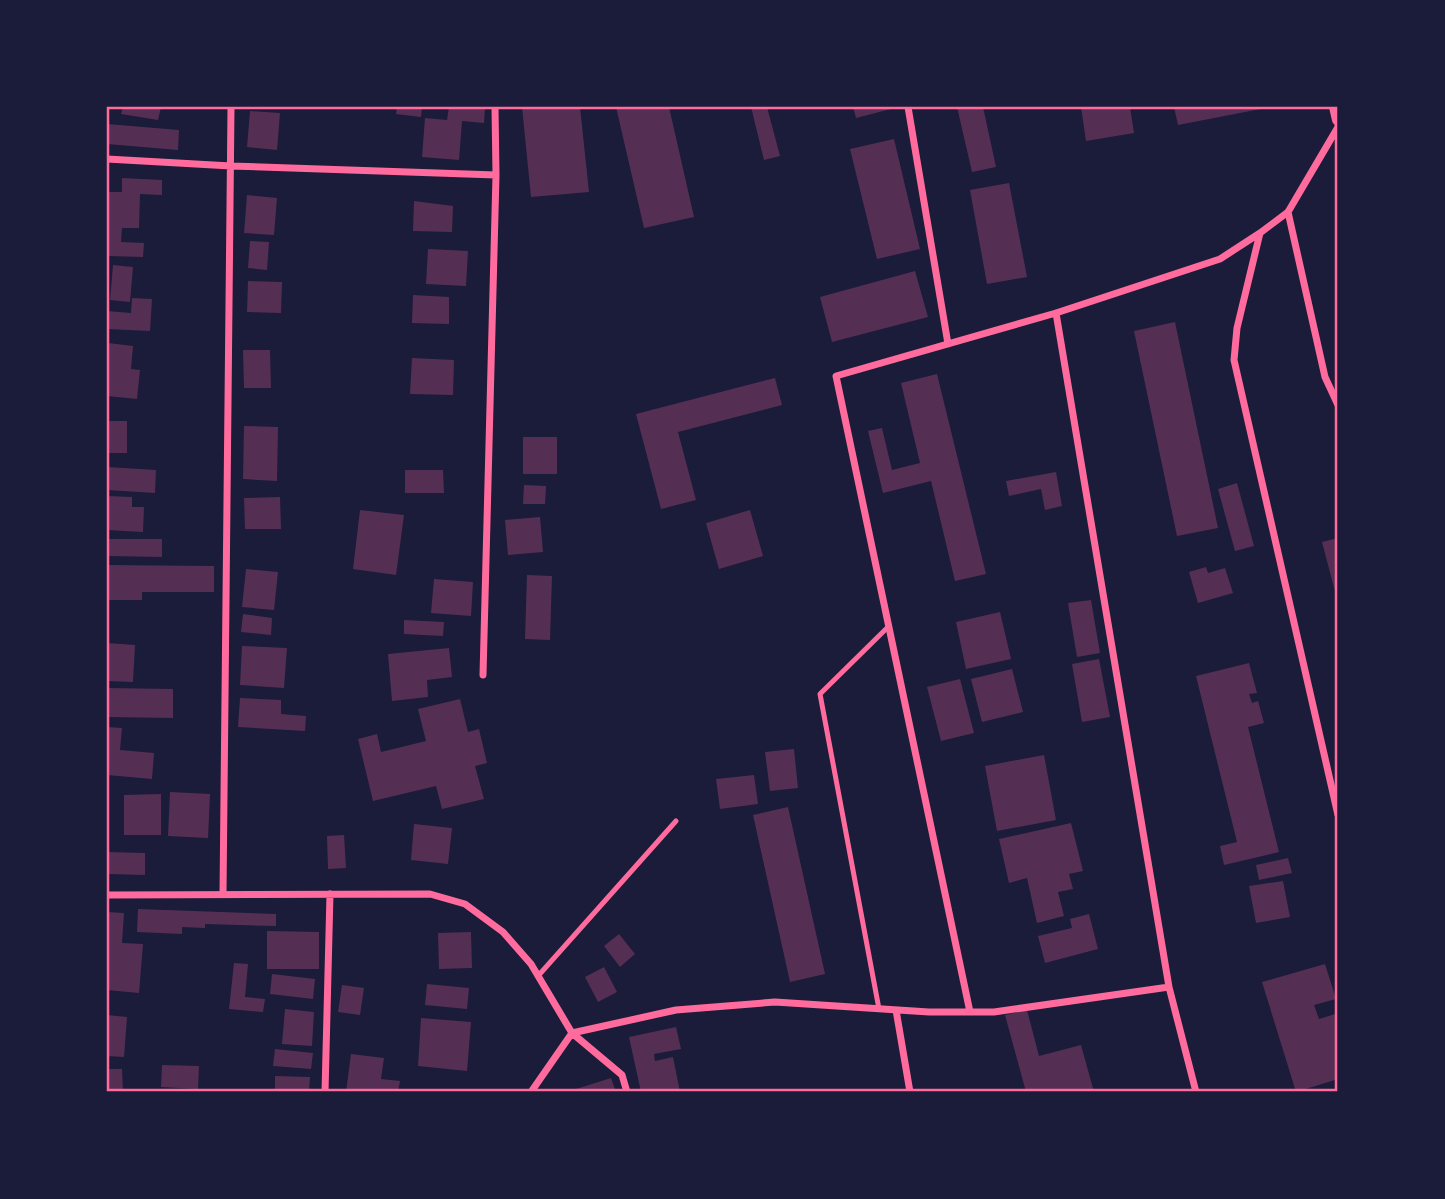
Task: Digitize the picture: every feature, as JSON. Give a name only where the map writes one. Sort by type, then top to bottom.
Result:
[{"type":"street","points":[[223,894],[231,107]]},
{"type":"street","points":[[483,675],[496,176],[495,107]]},
{"type":"street","points":[[908,107],[948,344]]},
{"type":"street","points":[[1335,107],[1338,120]]},
{"type":"street","points":[[970,1012],[836,376],[1056,313],[1220,259],[1288,212],[1338,127]]},
{"type":"street","points":[[107,159],[496,176]]},
{"type":"street","points":[[1288,212],[1325,377],[1338,405]]},
{"type":"street","points":[[1260,233],[1243,296],[1234,360],[1338,815]]},
{"type":"street","points":[[1056,313],[1169,987],[1196,1092]]},
{"type":"street","points":[[324,1092],[330,894]]},
{"type":"street","points":[[107,895],[430,894],[466,904],[503,932],[531,964],[572,1033],[622,1075],[627,1092]]},
{"type":"street","points":[[531,1092],[572,1033],[676,1010],[775,1002],[929,1012],[994,1012],[1169,987]]},
{"type":"street","points":[[896,1010],[910,1092]]},
{"type":"lane","points":[[879,1009],[820,694],[888,626]]},
{"type":"lane","points":[[538,976],[676,821]]},
{"type":"building","points":[[123,107],[161,107],[158,120],[121,114]]},
{"type":"building","points":[[397,107],[422,107],[421,117],[396,114]]},
{"type":"building","points":[[449,107],[485,107],[484,123],[462,121],[459,160],[422,157],[425,118],[447,120]]},
{"type":"building","points":[[522,107],[580,107],[589,192],[531,197]]},
{"type":"building","points":[[616,107],[669,107],[694,217],[644,228]]},
{"type":"building","points":[[751,107],[767,107],[780,156],[764,160]]},
{"type":"building","points":[[853,107],[895,107],[895,108],[856,118]]},
{"type":"building","points":[[957,107],[983,107],[996,167],[972,172]]},
{"type":"building","points":[[1081,107],[1130,107],[1134,133],[1086,141]]},
{"type":"building","points":[[1174,107],[1266,107],[1266,108],[1178,125]]},
{"type":"building","points":[[250,111],[280,113],[277,150],[247,147]]},
{"type":"building","points":[[107,124],[179,130],[178,150],[107,144]]},
{"type":"building","points":[[894,139],[920,249],[877,259],[850,149]]},
{"type":"building","points":[[122,178],[162,180],[162,195],[140,194],[139,228],[122,228],[121,242],[144,243],[143,257],[107,256],[109,192],[122,192]]},
{"type":"building","points":[[1009,183],[1027,277],[987,284],[970,190]]},
{"type":"building","points":[[247,195],[277,198],[274,235],[244,233]]},
{"type":"building","points":[[414,201],[453,206],[452,232],[413,231]]},
{"type":"building","points":[[250,241],[269,242],[267,270],[248,268]]},
{"type":"building","points":[[428,249],[468,251],[466,286],[426,284]]},
{"type":"building","points":[[113,265],[133,267],[130,302],[110,300]]},
{"type":"building","points":[[915,271],[928,317],[832,342],[820,297]]},
{"type":"building","points":[[248,281],[282,282],[281,313],[247,312]]},
{"type":"building","points":[[413,295],[449,297],[449,324],[412,323]]},
{"type":"building","points":[[132,298],[152,299],[150,331],[107,329],[107,311],[131,313]]},
{"type":"building","points":[[1175,322],[1218,528],[1177,536],[1134,331]]},
{"type":"building","points":[[108,343],[133,346],[131,369],[140,370],[137,399],[107,396]]},
{"type":"building","points":[[243,350],[270,350],[271,388],[244,388]]},
{"type":"building","points":[[412,358],[454,360],[453,395],[410,394]]},
{"type":"building","points":[[937,374],[986,574],[955,581],[931,481],[883,493],[868,431],[882,428],[892,470],[920,463],[901,383]]},
{"type":"building","points":[[775,378],[782,405],[678,432],[696,500],[661,509],[636,414]]},
{"type":"building","points":[[107,421],[127,421],[127,453],[107,453]]},
{"type":"building","points":[[244,426],[278,427],[277,481],[243,479]]},
{"type":"building","points":[[523,437],[557,437],[557,474],[523,474]]},
{"type":"building","points":[[107,467],[156,470],[155,493],[107,490]]},
{"type":"building","points":[[405,470],[443,470],[444,493],[405,493]]},
{"type":"building","points":[[1056,472],[1062,506],[1045,510],[1041,489],[1009,496],[1006,481]]},
{"type":"building","points":[[1237,483],[1254,546],[1235,551],[1218,489]]},
{"type":"building","points":[[524,485],[546,486],[545,504],[523,504]]},
{"type":"building","points":[[107,496],[132,497],[132,507],[144,507],[143,532],[107,530]]},
{"type":"building","points":[[280,497],[281,529],[245,529],[244,498]]},
{"type":"building","points":[[360,510],[404,515],[396,575],[353,569]]},
{"type":"building","points":[[750,510],[763,556],[719,569],[706,523]]},
{"type":"building","points":[[540,517],[543,552],[508,555],[505,520]]},
{"type":"building","points":[[1338,538],[1338,599],[1337,599],[1322,542]]},
{"type":"building","points":[[107,539],[162,539],[162,557],[107,556]]},
{"type":"building","points":[[107,565],[214,566],[214,592],[142,592],[142,600],[107,600]]},
{"type":"building","points":[[1206,567],[1208,573],[1225,568],[1233,593],[1198,603],[1189,572]]},
{"type":"building","points":[[246,569],[278,572],[274,610],[242,607]]},
{"type":"building","points":[[527,575],[552,576],[550,640],[525,639]]},
{"type":"building","points":[[434,579],[473,582],[471,616],[431,613]]},
{"type":"building","points":[[1091,600],[1100,653],[1077,657],[1068,603]]},
{"type":"building","points":[[1000,612],[1011,659],[966,669],[956,622]]},
{"type":"building","points":[[243,614],[272,618],[271,635],[241,632]]},
{"type":"building","points":[[404,620],[444,622],[443,636],[404,634]]},
{"type":"building","points":[[107,643],[135,645],[133,682],[107,681]]},
{"type":"building","points":[[242,646],[287,648],[284,688],[240,685]]},
{"type":"building","points":[[449,648],[452,677],[427,680],[428,697],[392,701],[388,654]]},
{"type":"building","points":[[1099,659],[1110,717],[1082,722],[1072,664]]},
{"type":"building","points":[[1249,663],[1257,693],[1249,694],[1252,703],[1258,701],[1264,723],[1248,727],[1279,852],[1224,865],[1220,846],[1237,842],[1196,676]]},
{"type":"building","points":[[1012,669],[1023,712],[982,722],[971,679]]},
{"type":"building","points":[[960,679],[974,733],[941,741],[927,687]]},
{"type":"building","points":[[107,688],[173,689],[173,718],[107,717]]},
{"type":"building","points":[[240,698],[281,700],[281,714],[306,716],[305,731],[238,727]]},
{"type":"building","points":[[460,699],[468,732],[479,729],[487,763],[475,766],[484,799],[442,809],[436,786],[373,801],[358,739],[377,734],[381,752],[426,741],[418,709]]},
{"type":"building","points":[[107,727],[122,728],[120,750],[154,753],[152,779],[107,775]]},
{"type":"building","points":[[794,749],[798,788],[770,791],[765,752]]},
{"type":"building","points":[[1044,755],[1056,820],[997,831],[985,766]]},
{"type":"building","points":[[754,775],[758,804],[720,809],[716,779]]},
{"type":"building","points":[[170,792],[210,794],[208,838],[168,836]]},
{"type":"building","points":[[161,794],[161,835],[124,835],[124,795]]},
{"type":"building","points":[[788,807],[825,974],[790,982],[753,815]]},
{"type":"building","points":[[1071,823],[1083,871],[1069,874],[1073,889],[1058,892],[1064,916],[1037,923],[1027,878],[1009,883],[999,839]]},
{"type":"building","points":[[414,824],[452,828],[448,864],[411,860]]},
{"type":"building","points":[[344,835],[346,868],[328,869],[327,836]]},
{"type":"building","points":[[107,852],[145,853],[145,875],[107,874]]},
{"type":"building","points":[[1288,858],[1292,873],[1259,880],[1256,865]]},
{"type":"building","points":[[1283,881],[1290,917],[1256,923],[1249,886]]},
{"type":"building","points":[[138,909],[276,914],[276,926],[205,924],[205,928],[182,927],[182,934],[137,932]]},
{"type":"building","points":[[107,912],[124,913],[122,943],[143,944],[139,993],[107,990]]},
{"type":"building","points":[[1089,914],[1098,949],[1045,963],[1038,936],[1072,928],[1070,919]]},
{"type":"building","points":[[267,931],[319,932],[319,969],[267,969]]},
{"type":"building","points":[[471,932],[472,968],[439,969],[438,933]]},
{"type":"building","points":[[619,934],[635,954],[620,967],[604,946]]},
{"type":"building","points":[[234,963],[248,964],[245,997],[265,999],[263,1012],[229,1009]]},
{"type":"building","points":[[1325,964],[1336,999],[1314,1005],[1319,1019],[1335,1014],[1338,1024],[1338,1079],[1296,1092],[1262,982]]},
{"type":"building","points":[[604,967],[617,992],[598,1002],[585,977]]},
{"type":"building","points":[[272,974],[315,979],[313,999],[270,994]]},
{"type":"building","points":[[427,984],[469,988],[467,1009],[425,1005]]},
{"type":"building","points":[[342,985],[364,988],[360,1015],[338,1012]]},
{"type":"building","points":[[285,1009],[314,1012],[312,1046],[282,1044]]},
{"type":"building","points":[[1027,1010],[1039,1056],[1081,1045],[1094,1092],[1026,1092],[1005,1015]]},
{"type":"building","points":[[107,1015],[127,1017],[124,1057],[107,1056]]},
{"type":"building","points":[[421,1018],[471,1022],[467,1071],[418,1066]]},
{"type":"building","points":[[676,1027],[681,1049],[654,1054],[655,1061],[673,1057],[680,1092],[641,1092],[629,1037]]},
{"type":"building","points":[[275,1049],[313,1053],[311,1069],[273,1066]]},
{"type":"building","points":[[351,1054],[384,1058],[381,1079],[400,1081],[398,1092],[346,1092]]},
{"type":"building","points":[[162,1065],[199,1066],[198,1089],[161,1087]]},
{"type":"building","points":[[107,1069],[122,1069],[123,1092],[107,1092]]},
{"type":"building","points":[[275,1076],[310,1077],[309,1092],[275,1092]]},
{"type":"building","points":[[611,1078],[616,1092],[577,1092],[576,1089]]}]
